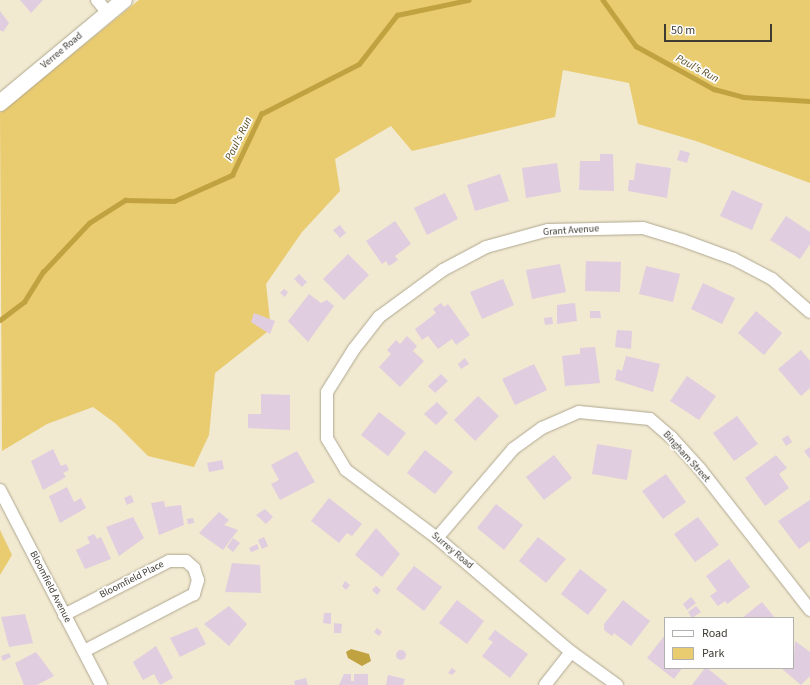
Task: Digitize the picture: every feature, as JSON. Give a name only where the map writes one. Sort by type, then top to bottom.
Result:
[{"type":"main road","name":"Verree Road","points":[[0,103],[124,0]]},
{"type":"street","points":[[97,0],[108,13]]},
{"type":"street","name":"Grant Avenue","points":[[327,395],[354,349],[379,316],[443,270],[486,247],[548,230],[642,228],[682,240],[734,259],[772,279],[810,312]]},
{"type":"street","name":"Surrey Road","points":[[327,395],[327,438],[346,470],[437,538],[572,652],[617,685]]},
{"type":"street","name":"Bingham Street","points":[[437,538],[513,448],[542,428],[579,412],[650,419],[671,437],[700,469],[810,610]]},
{"type":"street","name":"Bloomfield Avenue","points":[[0,490],[101,685]]},
{"type":"street","name":"Bloomfield Place","points":[[64,615],[169,562],[186,561],[194,568],[198,580],[194,594],[84,651]]},
{"type":"street","points":[[545,685],[572,652]]},
{"type":"green space","points":[[139,0],[810,0],[810,183],[696,141],[638,124],[629,83],[563,70],[555,117],[412,151],[391,126],[335,159],[340,191],[302,232],[266,284],[271,329],[215,373],[209,435],[194,467],[148,456],[115,423],[93,407],[47,424],[2,451],[0,113]]},
{"type":"green space","points":[[0,530],[12,555],[0,575]]},
{"type":"shaded area","points":[[351,649],[369,654],[371,661],[362,666],[348,658],[346,652]]},
{"type":"building","points":[[20,0],[43,0],[31,13]]},
{"type":"building","points":[[0,11],[9,23],[3,32],[0,30]]},
{"type":"building","points":[[680,150],[690,153],[687,163],[677,160]]},
{"type":"building","points":[[600,154],[613,154],[614,191],[579,190],[580,161],[600,161]]},
{"type":"building","points":[[557,163],[561,192],[526,198],[522,168]]},
{"type":"building","points":[[636,163],[671,168],[667,198],[628,191],[629,180],[634,180]]},
{"type":"building","points":[[500,174],[509,201],[475,211],[467,185]]},
{"type":"building","points":[[732,190],[763,204],[752,230],[720,216]]},
{"type":"building","points":[[445,193],[458,219],[427,235],[414,208]]},
{"type":"building","points":[[786,216],[810,232],[810,244],[800,259],[770,240]]},
{"type":"building","points":[[395,221],[411,244],[395,256],[398,260],[389,266],[386,261],[382,264],[366,241]]},
{"type":"building","points":[[340,225],[346,233],[340,238],[333,230]]},
{"type":"building","points":[[348,254],[369,275],[344,300],[323,279]]},
{"type":"building","points":[[586,261],[621,262],[620,292],[585,291]]},
{"type":"building","points":[[560,264],[566,292],[532,299],[526,270]]},
{"type":"building","points":[[646,266],[680,274],[673,302],[639,294]]},
{"type":"building","points":[[299,274],[307,282],[302,287],[294,279]]},
{"type":"building","points":[[503,279],[514,305],[482,319],[470,292]]},
{"type":"building","points":[[703,283],[735,298],[722,324],[691,309]]},
{"type":"building","points":[[284,289],[288,292],[285,297],[280,293]]},
{"type":"building","points":[[309,294],[321,303],[327,300],[334,306],[308,342],[288,321]]},
{"type":"building","points":[[441,303],[444,307],[448,304],[470,335],[456,345],[452,339],[438,349],[428,336],[422,340],[415,329],[436,313],[433,309]]},
{"type":"building","points":[[575,303],[577,321],[557,324],[557,305]]},
{"type":"building","points":[[590,311],[600,311],[601,318],[590,318]]},
{"type":"building","points":[[756,311],[782,333],[764,355],[738,333]]},
{"type":"building","points":[[254,313],[275,321],[270,334],[251,322]]},
{"type":"building","points":[[552,317],[553,324],[545,325],[544,318]]},
{"type":"building","points":[[617,330],[632,331],[631,349],[615,347]]},
{"type":"building","points":[[407,336],[417,346],[413,351],[424,361],[400,387],[379,367],[391,354],[387,350],[396,340],[400,344]]},
{"type":"building","points":[[595,347],[600,383],[565,386],[562,356],[580,354],[580,348]]},
{"type":"building","points":[[801,350],[810,361],[810,388],[801,396],[778,369]]},
{"type":"building","points":[[626,356],[660,364],[653,392],[615,380],[617,369],[622,371]]},
{"type":"building","points":[[465,358],[469,364],[461,369],[458,364]]},
{"type":"building","points":[[534,364],[547,390],[515,405],[502,379]]},
{"type":"building","points":[[441,374],[448,381],[435,393],[428,386]]},
{"type":"building","points":[[687,376],[716,396],[699,420],[670,401]]},
{"type":"building","points":[[261,394],[290,395],[290,430],[248,428],[248,414],[261,414]]},
{"type":"building","points":[[478,396],[499,416],[475,441],[454,420]]},
{"type":"building","points":[[437,402],[448,413],[436,425],[424,414]]},
{"type":"building","points":[[379,412],[406,433],[388,456],[361,435]]},
{"type":"building","points":[[737,416],[758,444],[734,461],[713,433]]},
{"type":"building","points":[[788,435],[792,442],[786,446],[782,439]]},
{"type":"building","points":[[597,444],[632,450],[627,480],[592,474]]},
{"type":"building","points":[[810,447],[810,459],[804,451]]},
{"type":"building","points":[[53,449],[61,466],[66,464],[69,470],[63,473],[66,477],[43,490],[31,461]]},
{"type":"building","points":[[425,450],[453,472],[435,494],[407,473]]},
{"type":"building","points":[[297,451],[315,482],[280,500],[271,484],[279,480],[271,465]]},
{"type":"building","points":[[554,455],[572,478],[544,500],[526,477]]},
{"type":"building","points":[[776,455],[787,468],[779,474],[789,488],[765,506],[745,478]]},
{"type":"building","points":[[222,460],[224,469],[209,472],[207,463]]},
{"type":"building","points":[[666,474],[686,502],[663,519],[642,491]]},
{"type":"building","points":[[67,487],[74,502],[81,498],[86,508],[60,523],[49,496]]},
{"type":"building","points":[[131,495],[134,502],[127,505],[124,498]]},
{"type":"building","points":[[329,498],[362,524],[352,536],[347,533],[339,543],[311,521]]},
{"type":"building","points":[[810,500],[810,541],[799,549],[778,521]]},
{"type":"building","points":[[164,501],[165,507],[181,505],[184,525],[159,535],[151,503]]},
{"type":"building","points":[[496,504],[523,525],[504,550],[477,528]]},
{"type":"building","points":[[265,509],[273,517],[266,524],[256,515]]},
{"type":"building","points":[[219,512],[229,520],[224,525],[238,530],[223,550],[199,533]]},
{"type":"building","points":[[133,517],[144,538],[119,556],[106,527]]},
{"type":"building","points":[[698,517],[719,545],[695,562],[674,534]]},
{"type":"building","points":[[193,518],[194,523],[188,524],[187,519]]},
{"type":"building","points":[[376,528],[400,554],[382,577],[355,555]]},
{"type":"building","points":[[94,534],[97,539],[101,537],[111,559],[85,569],[76,550],[90,543],[87,537]]},
{"type":"building","points":[[264,537],[268,546],[262,549],[258,540]]},
{"type":"building","points":[[538,537],[566,559],[546,583],[519,561]]},
{"type":"building","points":[[233,538],[240,543],[233,552],[227,547]]},
{"type":"building","points":[[257,544],[259,549],[251,552],[249,548]]},
{"type":"building","points":[[729,559],[750,587],[727,604],[725,601],[718,606],[710,596],[717,591],[706,576]]},
{"type":"building","points":[[232,563],[260,565],[261,593],[225,592]]},
{"type":"building","points":[[414,566],[442,587],[424,611],[396,589]]},
{"type":"building","points":[[580,569],[607,590],[588,615],[561,594]]},
{"type":"building","points":[[345,581],[350,585],[346,590],[342,586]]},
{"type":"building","points":[[376,586],[381,590],[377,595],[372,590]]},
{"type":"building","points":[[691,597],[696,603],[687,610],[683,604]]},
{"type":"building","points":[[457,600],[484,621],[467,644],[439,623]]},
{"type":"building","points":[[623,600],[650,621],[631,646],[614,633],[612,636],[604,630],[604,624]]},
{"type":"building","points":[[762,602],[774,617],[743,617]]},
{"type":"building","points":[[229,606],[247,624],[229,646],[204,624]]},
{"type":"building","points":[[696,606],[701,612],[691,617],[688,612]]},
{"type":"building","points":[[324,613],[331,613],[331,624],[323,623]]},
{"type":"building","points":[[25,614],[33,643],[9,647],[1,617]]},
{"type":"building","points":[[334,623],[342,624],[341,633],[334,633]]},
{"type":"building","points":[[197,627],[206,644],[180,657],[170,638]]},
{"type":"building","points":[[377,628],[382,632],[379,636],[374,632]]},
{"type":"building","points":[[495,630],[528,654],[510,678],[482,656],[493,642],[488,639]]},
{"type":"building","points":[[664,636],[664,669],[681,669],[674,679],[647,658]]},
{"type":"building","points":[[795,641],[810,652],[810,676],[801,685],[782,669],[794,669]]},
{"type":"building","points":[[156,646],[173,678],[160,685],[154,674],[143,680],[133,662]]},
{"type":"building","points":[[401,650],[406,655],[401,660],[396,655]]},
{"type":"building","points":[[36,652],[54,676],[37,685],[24,685],[15,663]]},
{"type":"building","points":[[9,653],[11,657],[3,661],[1,656]]},
{"type":"building","points":[[452,668],[456,671],[452,675],[448,673]]},
{"type":"building","points":[[704,669],[708,669],[728,685],[692,685]]},
{"type":"building","points":[[344,674],[351,674],[351,681],[354,681],[354,674],[368,674],[368,685],[339,685]]},
{"type":"building","points":[[388,675],[405,679],[403,685],[386,685]]},
{"type":"building","points":[[306,678],[308,685],[295,685],[294,681]]},
{"type":"waterway","name":"Paul's Run","points":[[0,320],[24,302],[43,272],[89,223],[125,200],[174,201],[232,175],[261,114],[359,64],[397,15],[468,0]]},
{"type":"waterway","name":"Paul's Run","points":[[603,0],[636,46],[714,89],[743,97],[810,101]]}]
